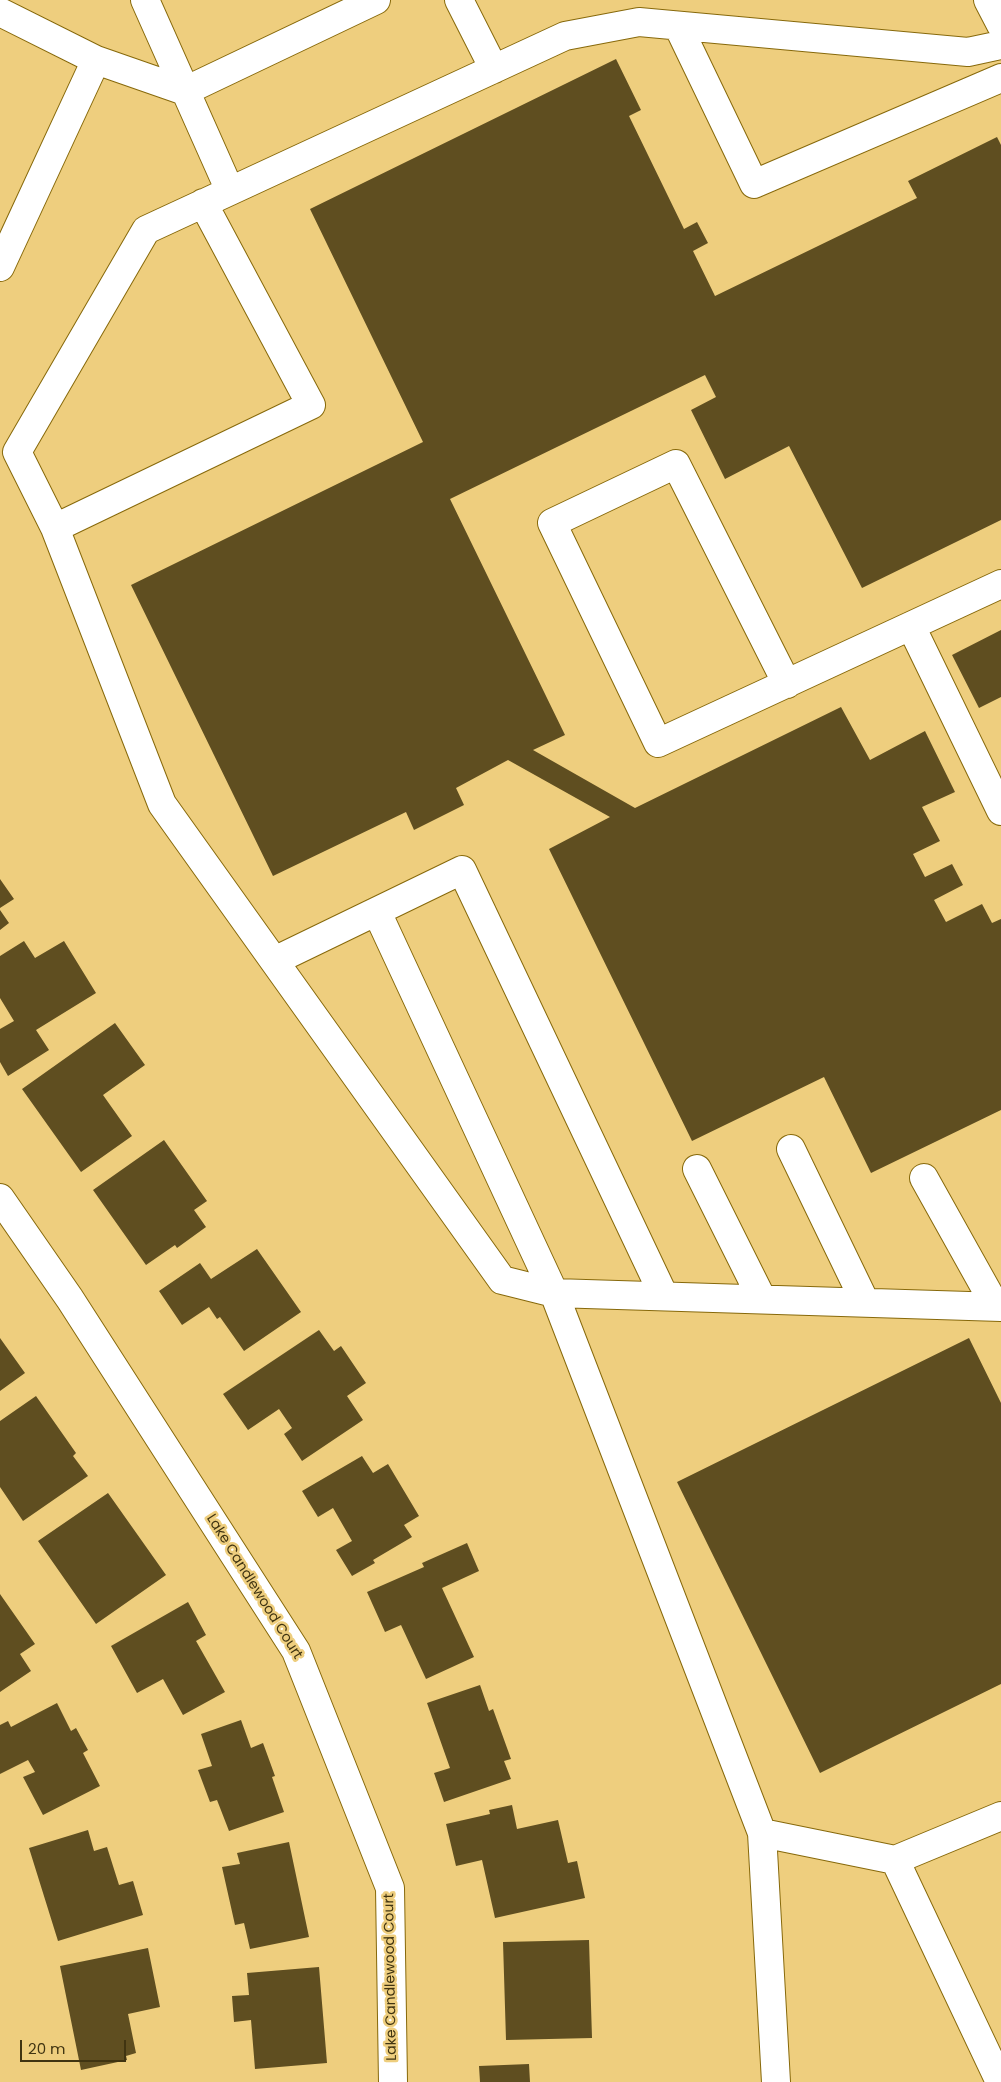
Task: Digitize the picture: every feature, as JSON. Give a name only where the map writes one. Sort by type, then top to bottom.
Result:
[{"type":"street","points":[[145,0],[230,191]]},
{"type":"street","points":[[0,12],[96,60],[186,91],[376,0]]},
{"type":"street","points":[[459,0],[494,70]]},
{"type":"street","points":[[988,0],[1001,25]]},
{"type":"street","points":[[998,1307],[554,1294],[502,1280],[162,804],[55,528],[8,446],[146,230],[565,36],[639,22],[968,52],[1001,45]]},
{"type":"street","points":[[678,26],[754,184],[1001,78]]},
{"type":"street","points":[[0,267],[96,60]]},
{"type":"street","points":[[55,528],[311,406],[203,203]]},
{"type":"street","points":[[787,684],[676,464],[552,523],[658,743],[787,684],[1001,584]]},
{"type":"street","points":[[910,626],[1001,811]]},
{"type":"street","points":[[274,961],[462,870],[664,1296]]},
{"type":"street","points":[[376,912],[554,1294],[762,1833],[776,2082]]},
{"type":"street","points":[[791,1149],[865,1302]]},
{"type":"street","points":[[697,1169],[762,1299]]},
{"type":"street","points":[[924,1178],[998,1307]]},
{"type":"street","name":"Lake Candlewood Court","points":[[0,1198],[70,1299],[296,1651],[390,1888],[393,2082]]},
{"type":"street","points":[[762,1833],[895,1860],[1001,1816]]},
{"type":"street","points":[[895,1860],[1000,2082]]},
{"type":"building","points":[[616,59],[641,110],[629,116],[684,229],[697,222],[708,243],[693,251],[715,296],[917,198],[908,181],[997,137],[1001,145],[1001,520],[862,588],[789,446],[725,479],[691,410],[716,397],[705,375],[450,499],[565,735],[533,750],[635,808],[841,707],[870,760],[925,731],[955,792],[922,807],[940,841],[913,854],[925,877],[952,864],[963,885],[934,900],[946,922],[982,904],[992,923],[1001,919],[1001,1110],[871,1173],[824,1077],[692,1141],[549,849],[610,817],[508,760],[456,788],[464,805],[414,830],[406,812],[273,876],[131,585],[423,442],[310,209]]},
{"type":"building","points":[[1001,630],[1001,697],[979,708],[952,655]]},
{"type":"building","points":[[0,879],[14,899],[0,908]]},
{"type":"building","points":[[0,910],[9,923],[0,930]]},
{"type":"building","points":[[24,941],[35,958],[64,941],[96,993],[36,1030],[49,1050],[8,1076],[0,1062],[0,1029],[14,1021],[0,998],[0,956]]},
{"type":"building","points":[[115,1023],[145,1065],[103,1095],[132,1136],[81,1172],[22,1089]]},
{"type":"building","points":[[164,1140],[207,1201],[194,1210],[206,1227],[177,1248],[175,1245],[146,1265],[93,1190]]},
{"type":"building","points":[[257,1249],[301,1312],[244,1351],[220,1317],[217,1319],[209,1307],[182,1325],[159,1291],[200,1263],[211,1279]]},
{"type":"building","points":[[319,1330],[334,1351],[341,1346],[366,1383],[347,1396],[363,1420],[302,1461],[284,1434],[292,1428],[279,1409],[248,1430],[223,1394]]},
{"type":"building","points":[[0,1338],[25,1373],[0,1391]]},
{"type":"building","points":[[969,1338],[1001,1403],[1001,1684],[820,1773],[677,1482]]},
{"type":"building","points":[[36,1396],[76,1453],[73,1456],[88,1476],[23,1521],[0,1487],[0,1421]]},
{"type":"building","points":[[362,1456],[373,1473],[388,1464],[419,1516],[404,1525],[412,1537],[373,1560],[375,1563],[352,1576],[336,1550],[352,1541],[333,1508],[318,1517],[302,1491]]},
{"type":"building","points":[[108,1493],[166,1575],[96,1624],[38,1541]]},
{"type":"building","points":[[467,1543],[479,1571],[442,1588],[474,1657],[426,1679],[401,1625],[385,1632],[367,1592],[424,1567],[422,1563]]},
{"type":"building","points":[[0,1594],[35,1644],[20,1654],[31,1671],[0,1692]]},
{"type":"building","points":[[188,1602],[206,1635],[196,1641],[225,1692],[183,1715],[163,1679],[137,1693],[111,1646]]},
{"type":"building","points":[[480,1685],[489,1711],[493,1709],[511,1759],[504,1761],[511,1779],[444,1802],[434,1773],[450,1768],[427,1703]]},
{"type":"building","points":[[57,1703],[71,1731],[76,1728],[88,1750],[83,1753],[100,1786],[43,1815],[23,1777],[35,1772],[28,1760],[0,1774],[0,1725],[8,1721],[11,1727]]},
{"type":"building","points":[[241,1720],[251,1748],[263,1743],[275,1776],[272,1777],[284,1812],[229,1831],[217,1800],[210,1802],[198,1770],[212,1766],[201,1734]]},
{"type":"building","points":[[512,1805],[517,1829],[558,1820],[568,1863],[577,1861],[585,1898],[495,1918],[482,1860],[456,1866],[446,1824],[490,1814],[489,1810]]},
{"type":"building","points":[[88,1830],[94,1851],[107,1847],[119,1885],[133,1881],[143,1915],[58,1941],[29,1848]]},
{"type":"building","points":[[289,1842],[309,1937],[250,1949],[244,1923],[235,1925],[222,1867],[240,1864],[237,1853]]},
{"type":"building","points":[[589,1940],[592,2038],[506,2040],[503,1942]]},
{"type":"building","points":[[148,1948],[160,2007],[128,2014],[136,2053],[126,2056],[127,2060],[81,2070],[60,1966]]},
{"type":"building","points":[[319,1967],[327,2063],[255,2069],[251,2020],[234,2022],[232,1996],[249,1995],[247,1973]]},
{"type":"building","points":[[529,2064],[530,2082],[480,2082],[479,2066]]}]
